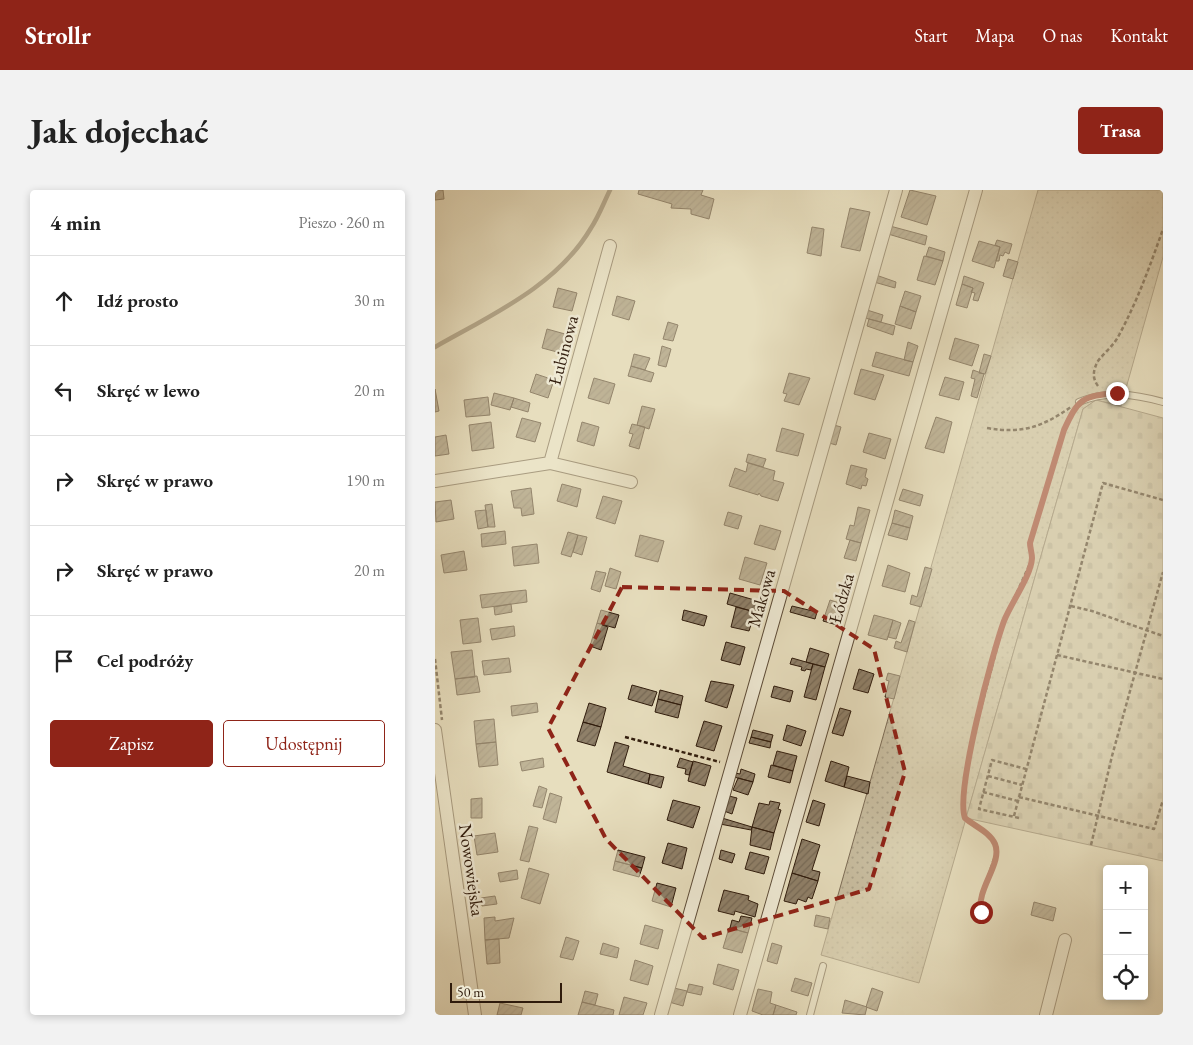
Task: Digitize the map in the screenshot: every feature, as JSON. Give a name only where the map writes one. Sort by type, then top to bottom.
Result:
[{"type":"street","name":"Makowa","points":[[661,1015],[897,190]]},
{"type":"street","name":"Łódzka","points":[[740,1015],[976,190]]},
{"type":"street","name":"Łubinowa","points":[[550,463],[610,246]]},
{"type":"street","points":[[435,481],[550,463],[631,482]]},
{"type":"street","name":"Nowowiejska","points":[[435,730],[475,1015]]},
{"type":"street","points":[[1046,1015],[1065,940]]},
{"type":"lane","points":[[1079,402],[1093,396],[1117,393],[1163,402]]},
{"type":"lane","points":[[809,1015],[823,966]]},
{"type":"path","points":[[1107,394],[1097,385],[1093,378],[1094,371],[1098,362],[1117,339],[1145,279],[1163,229]]},
{"type":"path","points":[[987,428],[1008,432],[1029,429],[1051,420],[1079,402]]},
{"type":"path","points":[[981,912],[979,903],[996,853],[995,844],[991,838],[970,823],[963,813],[968,758],[1004,621],[1032,559],[1030,543],[1035,524],[1064,430],[1079,402]]},
{"type":"path","points":[[1014,816],[1103,483],[1163,500]]},
{"type":"path","points":[[1091,845],[1096,816],[1163,572]]},
{"type":"path","points":[[1071,606],[1092,610],[1163,636]]},
{"type":"path","points":[[1057,655],[1163,679]]},
{"type":"path","points":[[625,737],[731,765]]},
{"type":"path","points":[[1019,818],[979,809],[992,760],[1026,769]]},
{"type":"path","points":[[988,776],[1022,785]]},
{"type":"path","points":[[983,792],[1018,801]]},
{"type":"path","points":[[1019,797],[1153,829],[1163,800]]},
{"type":"highlighted area","points":[[622,587],[784,591],[874,649],[905,772],[869,889],[703,938],[606,839],[548,728]]},
{"type":"green space","points":[[1038,190],[1163,190],[1163,257],[1121,406],[1096,400],[1083,409],[919,983],[821,955]]},
{"type":"green space","points":[[1096,400],[1163,418],[1163,861],[966,818],[1083,409]]},
{"type":"building","points":[[435,190],[443,190],[444,199],[435,200]]},
{"type":"building","points":[[639,190],[703,190],[701,195],[714,199],[709,219],[691,214],[691,209],[671,208],[672,204],[638,194]]},
{"type":"building","points":[[910,190],[936,196],[927,225],[901,217]]},
{"type":"building","points":[[850,208],[870,212],[860,251],[841,247]]},
{"type":"building","points":[[890,226],[927,236],[925,245],[888,234]]},
{"type":"building","points":[[812,227],[824,229],[821,256],[807,253]]},
{"type":"building","points":[[997,240],[1012,244],[1009,254],[1005,252],[1003,256],[1000,255],[999,261],[996,261],[1000,247],[995,245]]},
{"type":"building","points":[[979,241],[1000,247],[994,268],[972,261]]},
{"type":"building","points":[[929,247],[945,252],[943,261],[926,256]]},
{"type":"building","points":[[924,256],[943,261],[935,285],[917,280]]},
{"type":"building","points":[[1008,259],[1018,262],[1013,279],[1003,276]]},
{"type":"building","points":[[876,275],[896,282],[895,288],[874,282]]},
{"type":"building","points":[[964,276],[984,283],[978,301],[973,300],[975,293],[971,292],[973,288],[962,284]]},
{"type":"building","points":[[962,284],[973,288],[967,308],[956,305]]},
{"type":"building","points":[[558,288],[577,293],[572,311],[553,307]]},
{"type":"building","points":[[905,291],[921,296],[916,312],[900,306]]},
{"type":"building","points":[[617,296],[635,301],[629,320],[612,315]]},
{"type":"building","points":[[900,306],[916,312],[911,329],[895,324]]},
{"type":"building","points":[[867,310],[883,315],[881,322],[865,318]]},
{"type":"building","points":[[869,319],[895,326],[893,335],[867,326]]},
{"type":"building","points":[[668,322],[678,325],[673,341],[663,339]]},
{"type":"building","points":[[547,329],[565,334],[561,353],[542,348]]},
{"type":"building","points":[[955,338],[979,345],[972,366],[949,359]]},
{"type":"building","points":[[908,342],[918,346],[913,362],[904,360]]},
{"type":"building","points":[[662,346],[671,349],[666,367],[658,365]]},
{"type":"building","points":[[876,352],[913,362],[909,376],[872,366]]},
{"type":"building","points":[[634,354],[650,358],[645,370],[631,366]]},
{"type":"building","points":[[984,354],[991,356],[985,374],[979,373]]},
{"type":"building","points":[[631,366],[654,373],[651,382],[628,376]]},
{"type":"building","points":[[861,369],[884,375],[875,400],[854,394]]},
{"type":"building","points":[[973,370],[984,374],[977,398],[971,396],[975,379],[971,378]]},
{"type":"building","points":[[789,373],[810,378],[799,405],[784,401],[787,394],[783,393]]},
{"type":"building","points":[[536,374],[554,380],[548,398],[530,392]]},
{"type":"building","points":[[945,377],[964,382],[959,400],[939,395]]},
{"type":"building","points":[[594,378],[615,384],[609,404],[588,398]]},
{"type":"building","points":[[435,389],[439,411],[435,412]]},
{"type":"building","points":[[494,393],[514,398],[510,410],[491,405]]},
{"type":"building","points":[[488,397],[490,415],[466,417],[464,400]]},
{"type":"building","points":[[514,398],[530,403],[528,412],[511,407]]},
{"type":"building","points":[[642,406],[655,409],[649,429],[637,425]]},
{"type":"building","points":[[936,417],[952,422],[944,453],[925,448]]},
{"type":"building","points":[[522,418],[541,423],[535,442],[516,437]]},
{"type":"building","points":[[491,422],[494,448],[472,451],[469,425]]},
{"type":"building","points":[[582,422],[599,427],[594,446],[577,441]]},
{"type":"building","points":[[632,424],[645,427],[639,449],[629,446],[633,434],[629,433]]},
{"type":"building","points":[[834,425],[841,427],[836,445],[829,443]]},
{"type":"building","points":[[782,428],[804,434],[798,456],[776,451]]},
{"type":"building","points":[[869,433],[891,439],[885,459],[863,452]]},
{"type":"building","points":[[446,435],[449,454],[435,456],[435,437]]},
{"type":"building","points":[[748,454],[766,459],[763,467],[746,462]]},
{"type":"building","points":[[748,463],[775,471],[773,480],[784,483],[778,501],[761,496],[759,493],[758,495],[729,486],[735,468],[746,472]]},
{"type":"building","points":[[851,465],[867,469],[865,477],[868,479],[866,486],[862,485],[861,489],[846,484]]},
{"type":"building","points":[[562,484],[581,489],[577,507],[557,501]]},
{"type":"building","points":[[531,488],[534,514],[522,516],[521,508],[514,508],[511,491]]},
{"type":"building","points":[[903,489],[923,495],[920,506],[899,500]]},
{"type":"building","points":[[603,496],[622,501],[615,524],[596,518]]},
{"type":"building","points":[[451,500],[454,519],[436,522],[435,502]]},
{"type":"building","points":[[492,504],[495,527],[488,527],[485,505]]},
{"type":"building","points":[[858,507],[870,510],[861,543],[846,539],[850,525],[854,526]]},
{"type":"building","points":[[486,510],[488,527],[478,529],[475,511]]},
{"type":"building","points":[[895,510],[913,516],[910,528],[892,523]]},
{"type":"building","points":[[728,512],[742,516],[738,529],[724,525]]},
{"type":"building","points":[[892,523],[910,528],[907,540],[888,535]]},
{"type":"building","points":[[760,525],[781,531],[775,550],[754,544]]},
{"type":"building","points":[[505,531],[506,544],[482,547],[481,534]]},
{"type":"building","points":[[568,532],[578,535],[571,557],[561,554]]},
{"type":"building","points":[[578,535],[587,537],[582,555],[573,552]]},
{"type":"building","points":[[640,535],[664,541],[658,562],[635,556]]},
{"type":"building","points":[[850,540],[861,543],[856,561],[844,558]]},
{"type":"building","points":[[537,544],[539,563],[514,566],[512,547]]},
{"type":"building","points":[[464,551],[467,570],[444,573],[441,555]]},
{"type":"building","points":[[745,557],[767,563],[760,585],[739,579]]},
{"type":"building","points":[[888,565],[910,573],[905,592],[882,586]]},
{"type":"building","points":[[925,567],[932,569],[921,607],[910,604],[912,595],[917,597]]},
{"type":"building","points":[[610,568],[621,572],[616,589],[605,586]]},
{"type":"building","points":[[596,571],[606,573],[600,592],[591,589]]},
{"type":"building","points":[[526,590],[527,602],[482,608],[480,595]]},
{"type":"building","points":[[730,593],[758,601],[755,612],[727,604]]},
{"type":"building","points":[[830,600],[843,604],[837,625],[823,621]]},
{"type":"building","points":[[511,604],[512,612],[495,615],[494,607]]},
{"type":"building","points":[[792,606],[817,612],[815,619],[790,612]]},
{"type":"building","points":[[736,607],[755,612],[749,631],[731,627]]},
{"type":"building","points":[[601,610],[619,615],[615,628],[597,623]]},
{"type":"building","points":[[684,610],[707,616],[704,626],[682,620]]},
{"type":"building","points":[[874,615],[893,620],[887,640],[868,635]]},
{"type":"building","points":[[478,618],[481,642],[463,644],[460,620]]},
{"type":"building","points":[[893,620],[901,623],[896,639],[888,637]]},
{"type":"building","points":[[909,620],[915,622],[907,652],[894,648],[896,641],[901,643]]},
{"type":"building","points":[[597,623],[608,627],[601,650],[590,646]]},
{"type":"building","points":[[514,626],[515,636],[492,640],[490,629]]},
{"type":"building","points":[[726,642],[745,647],[740,665],[721,660]]},
{"type":"building","points":[[810,648],[829,654],[825,667],[806,662]]},
{"type":"building","points":[[472,650],[475,677],[455,679],[451,652]]},
{"type":"building","points":[[509,658],[511,672],[484,675],[482,661]]},
{"type":"building","points":[[792,658],[813,664],[811,670],[801,670],[802,667],[790,664]]},
{"type":"building","points":[[813,664],[825,667],[816,700],[804,697]]},
{"type":"building","points":[[859,669],[874,674],[868,693],[853,689]]},
{"type":"building","points":[[888,673],[900,676],[894,699],[885,697],[889,681],[886,680]]},
{"type":"building","points":[[477,676],[480,692],[457,695],[455,679]]},
{"type":"building","points":[[711,681],[734,685],[727,708],[705,701]]},
{"type":"building","points":[[632,685],[657,692],[652,706],[628,699]]},
{"type":"building","points":[[774,686],[793,691],[790,702],[771,697]]},
{"type":"building","points":[[660,690],[683,696],[681,705],[658,699]]},
{"type":"building","points":[[658,699],[681,705],[678,718],[655,712]]},
{"type":"building","points":[[537,703],[538,712],[512,716],[511,706]]},
{"type":"building","points":[[589,703],[606,708],[601,727],[583,722]]},
{"type":"building","points":[[840,708],[851,711],[843,736],[832,733]]},
{"type":"building","points":[[494,719],[496,742],[476,744],[474,721]]},
{"type":"building","points":[[704,721],[722,726],[714,751],[696,746]]},
{"type":"building","points":[[583,722],[601,727],[595,746],[577,741]]},
{"type":"building","points":[[787,725],[806,731],[801,746],[783,740]]},
{"type":"building","points":[[753,730],[773,735],[771,742],[751,737]]},
{"type":"building","points":[[751,737],[771,742],[770,748],[749,743]]},
{"type":"building","points":[[496,742],[498,765],[479,767],[476,744]]},
{"type":"building","points":[[615,742],[629,746],[623,766],[650,774],[648,784],[607,772]]},
{"type":"building","points":[[777,751],[797,756],[793,771],[773,765]]},
{"type":"building","points":[[543,758],[544,767],[522,771],[520,762]]},
{"type":"building","points":[[680,758],[693,762],[689,775],[685,774],[686,769],[677,767]]},
{"type":"building","points":[[693,761],[711,766],[705,786],[688,781]]},
{"type":"building","points":[[831,761],[849,767],[844,787],[825,781]]},
{"type":"building","points":[[771,765],[793,771],[790,783],[768,777]]},
{"type":"building","points":[[741,769],[755,774],[753,782],[734,777],[735,773],[740,774]]},
{"type":"building","points":[[650,774],[664,777],[661,788],[648,784]]},
{"type":"building","points":[[847,776],[870,782],[868,794],[844,787]]},
{"type":"building","points":[[738,778],[753,782],[748,795],[733,790]]},
{"type":"building","points":[[539,786],[547,789],[542,808],[533,806]]},
{"type":"building","points":[[550,793],[562,797],[556,823],[543,819]]},
{"type":"building","points":[[729,796],[737,798],[732,814],[724,811]]},
{"type":"building","points":[[482,798],[482,818],[471,818],[471,799]]},
{"type":"building","points":[[673,800],[700,807],[693,828],[667,820]]},
{"type":"building","points":[[813,800],[825,804],[819,826],[806,822]]},
{"type":"building","points":[[770,801],[780,803],[778,809],[781,810],[774,833],[752,827],[759,803],[769,805]]},
{"type":"building","points":[[722,818],[752,827],[751,830],[720,824]]},
{"type":"building","points":[[529,826],[538,828],[529,862],[520,860]]},
{"type":"building","points":[[752,827],[774,833],[770,850],[750,845]]},
{"type":"building","points":[[495,833],[498,852],[477,855],[474,836]]},
{"type":"building","points":[[802,839],[820,845],[812,870],[820,872],[818,881],[792,873]]},
{"type":"building","points":[[668,843],[687,848],[682,869],[662,863]]},
{"type":"building","points":[[618,850],[645,857],[642,868],[615,861]]},
{"type":"building","points":[[721,850],[735,854],[732,863],[719,859]]},
{"type":"building","points":[[750,852],[769,857],[764,874],[745,869]]},
{"type":"building","points":[[615,861],[642,868],[639,877],[613,870]]},
{"type":"building","points":[[529,868],[549,874],[540,904],[521,898]]},
{"type":"building","points":[[517,870],[518,879],[500,882],[498,873]]},
{"type":"building","points":[[792,873],[818,881],[812,899],[808,897],[806,902],[798,899],[796,904],[784,901]]},
{"type":"building","points":[[657,883],[676,888],[671,907],[652,901]]},
{"type":"building","points":[[724,890],[749,896],[748,900],[758,904],[755,917],[735,911],[734,915],[718,911]]},
{"type":"building","points":[[495,896],[497,904],[482,906],[481,898]]},
{"type":"building","points":[[1034,902],[1056,908],[1053,921],[1031,915]]},
{"type":"building","points":[[816,915],[830,918],[828,929],[814,926]]},
{"type":"building","points":[[741,916],[752,918],[748,933],[730,928],[732,920],[739,922]]},
{"type":"building","points":[[495,917],[495,921],[514,918],[509,938],[485,940],[484,918]]},
{"type":"building","points":[[645,925],[663,930],[658,949],[640,944]]},
{"type":"building","points":[[729,928],[748,933],[742,953],[723,948]]},
{"type":"building","points":[[566,937],[579,941],[573,960],[560,957]]},
{"type":"building","points":[[499,939],[500,963],[487,964],[485,940]]},
{"type":"building","points":[[603,943],[619,948],[617,958],[600,954]]},
{"type":"building","points":[[772,943],[782,946],[777,964],[767,961]]},
{"type":"building","points":[[635,960],[653,966],[648,985],[630,980]]},
{"type":"building","points":[[718,964],[739,970],[733,990],[713,984]]},
{"type":"building","points":[[795,978],[812,983],[808,996],[791,991]]},
{"type":"building","points":[[689,984],[703,987],[701,995],[687,992]]},
{"type":"building","points":[[674,988],[687,991],[683,1006],[669,1002]]},
{"type":"building","points":[[872,988],[883,992],[877,1011],[866,1007]]},
{"type":"building","points":[[758,989],[772,992],[770,1003],[776,1005],[773,1015],[763,1015],[752,1011]]},
{"type":"building","points":[[585,991],[598,994],[595,1005],[582,1002]]},
{"type":"building","points":[[624,997],[647,1003],[643,1015],[619,1015]]},
{"type":"building","points":[[845,1000],[867,1007],[865,1015],[842,1013]]},
{"type":"building","points":[[582,1002],[614,1010],[613,1015],[578,1015]]},
{"type":"building","points":[[500,1003],[523,1008],[521,1015],[497,1015]]},
{"type":"building","points":[[776,1005],[797,1012],[796,1015],[773,1015]]},
{"type":"waterway","points":[[435,347],[500,311],[541,283],[560,267],[591,228],[610,190]]},
{"type":"route","points":[[981,912],[979,903],[996,853],[995,844],[991,838],[965,818],[963,813],[964,792],[968,758],[995,654],[1004,621],[1032,559],[1030,543],[1064,430],[1071,415],[1079,402],[1093,396],[1117,393]]}]
